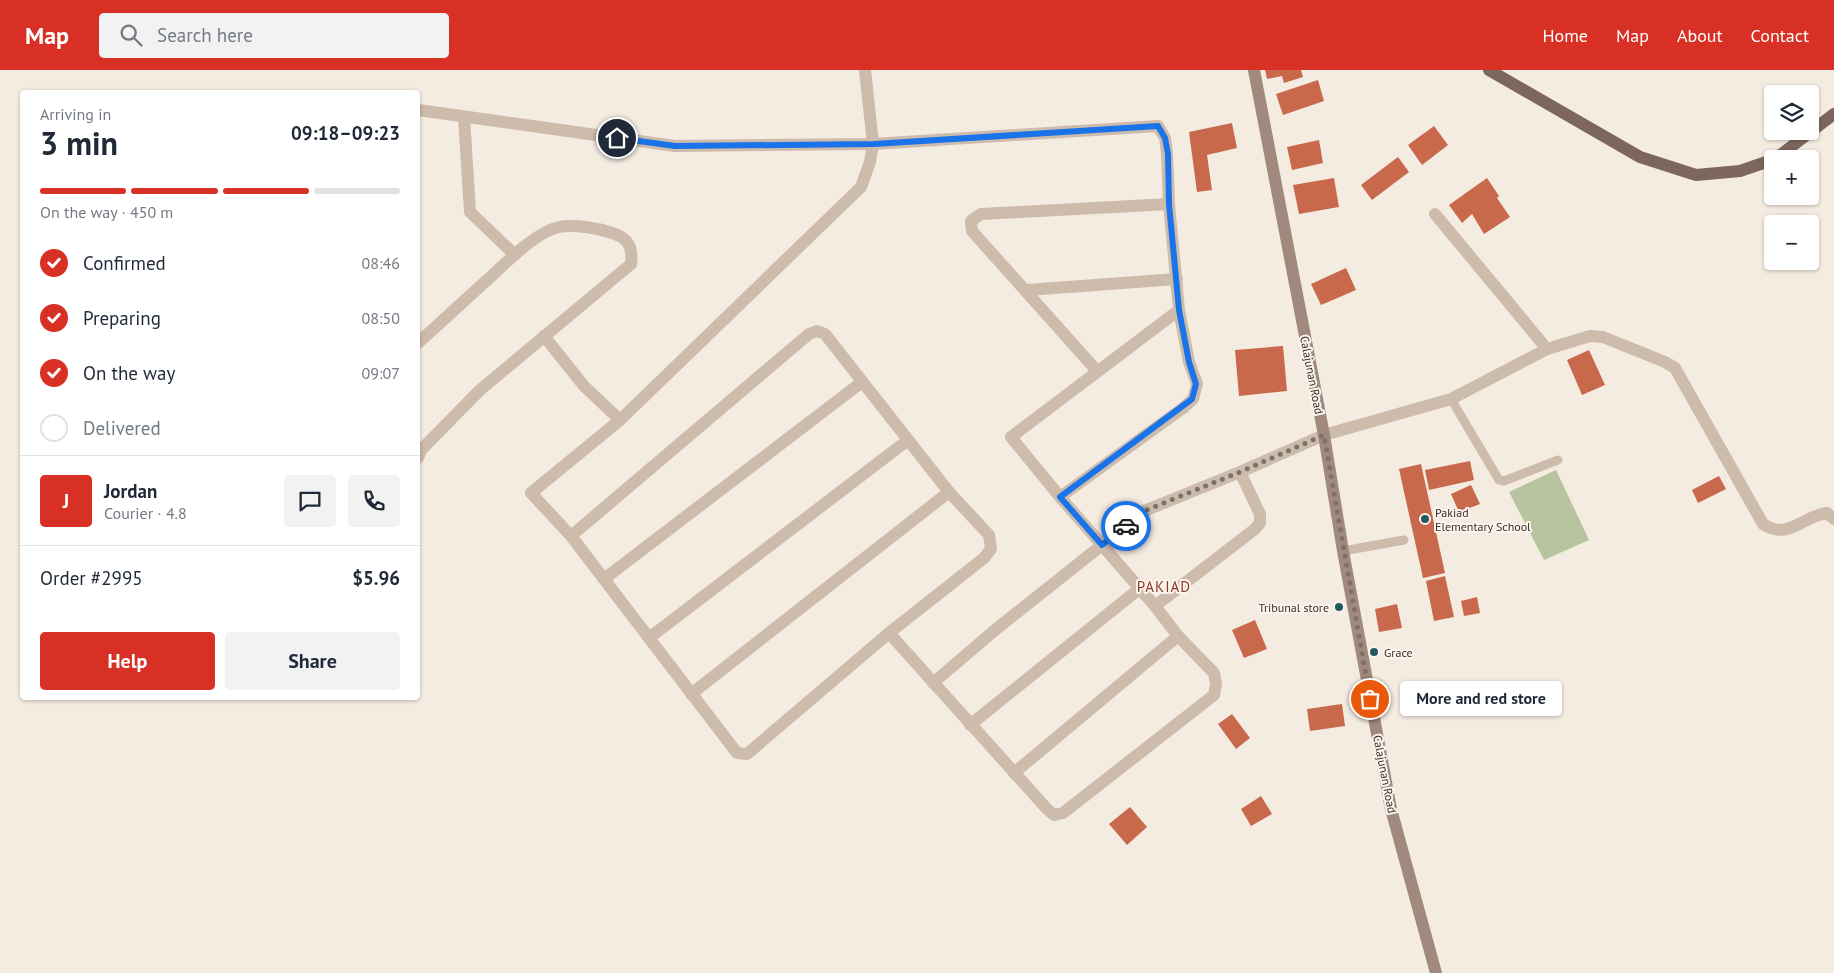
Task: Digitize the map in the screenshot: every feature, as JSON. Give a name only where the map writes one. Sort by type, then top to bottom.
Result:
[{"type":"main road","name":"Calajunan Road","points":[[1254,70],[1324,435],[1343,551],[1391,809],[1436,973]]},
{"type":"main road","points":[[1489,70],[1640,157],[1696,176],[1740,171],[1764,163]]},
{"type":"main road","points":[[1786,150],[1834,114]]},
{"type":"street","points":[[571,536],[809,334],[817,331],[825,334],[949,492],[989,535],[991,549],[984,558],[889,634],[747,754],[738,753],[571,536],[531,493],[620,420],[861,187],[874,144],[864,70]]},
{"type":"street","points":[[420,110],[675,146],[874,144],[1158,126],[1165,138],[1168,154],[1169,204],[1179,310],[1189,362],[1196,384],[1192,399],[1060,497]]},
{"type":"street","points":[[464,117],[470,212],[515,255]]},
{"type":"street","points":[[1097,371],[1027,290],[972,231],[971,221],[981,214],[1169,204]]},
{"type":"street","points":[[1435,214],[1547,349]]},
{"type":"street","points":[[420,341],[515,255],[540,236],[559,227],[583,227],[610,232],[622,236],[630,244],[632,254],[630,264],[480,390],[420,453]]},
{"type":"street","points":[[1027,290],[1177,279]]},
{"type":"street","points":[[889,634],[1014,774],[1054,815],[1063,813],[1214,695],[1216,684],[1214,673],[1178,636],[1155,606],[1060,497],[1011,437],[1179,310]]},
{"type":"street","points":[[544,336],[584,386],[620,420]]},
{"type":"street","points":[[933,683],[995,630],[1144,511],[1324,435],[1451,399],[1547,349],[1590,336],[1603,337],[1665,362],[1675,368],[1763,524],[1770,529],[1788,530],[1816,514],[1826,513],[1834,519]]},
{"type":"street","points":[[604,579],[862,382]]},
{"type":"street","points":[[649,638],[908,440]]},
{"type":"street","points":[[1155,606],[1255,530],[1260,523],[1260,514],[1240,472]]},
{"type":"street","points":[[691,694],[949,492]]},
{"type":"street","points":[[970,725],[1139,589]]},
{"type":"street","points":[[1014,774],[1178,636]]},
{"type":"lane","points":[[1451,399],[1499,480],[1504,481],[1558,460]]},
{"type":"lane","points":[[1343,551],[1404,540]]},
{"type":"green space","points":[[1556,470],[1589,540],[1544,560],[1509,492]]},
{"type":"building","points":[[1265,70],[1301,70],[1303,77],[1284,83],[1282,76],[1267,79]]},
{"type":"building","points":[[1318,80],[1324,101],[1283,115],[1276,94]]},
{"type":"building","points":[[1232,123],[1237,148],[1207,155],[1212,190],[1197,192],[1189,132]]},
{"type":"building","points":[[1434,126],[1448,145],[1422,165],[1408,145]]},
{"type":"building","points":[[1319,140],[1323,163],[1292,170],[1287,147]]},
{"type":"building","points":[[1398,157],[1409,172],[1372,200],[1361,185]]},
{"type":"building","points":[[1334,178],[1339,207],[1299,214],[1293,185]]},
{"type":"building","points":[[1487,178],[1499,196],[1497,198],[1510,217],[1484,234],[1472,214],[1462,223],[1449,205]]},
{"type":"building","points":[[1346,268],[1356,290],[1321,305],[1311,284]]},
{"type":"building","points":[[1283,346],[1287,391],[1239,396],[1235,350]]},
{"type":"building","points":[[1589,350],[1605,385],[1582,395],[1567,360]]},
{"type":"building","points":[[1470,461],[1474,480],[1429,490],[1425,470]]},
{"type":"building","points":[[1421,464],[1445,573],[1423,578],[1399,469]]},
{"type":"building","points":[[1719,476],[1726,489],[1698,503],[1692,490]]},
{"type":"building","points":[[1471,485],[1480,504],[1459,512],[1451,494]]},
{"type":"building","points":[[1445,576],[1454,617],[1434,621],[1426,581]]},
{"type":"building","points":[[1477,597],[1480,613],[1464,616],[1461,601]]},
{"type":"building","points":[[1397,604],[1402,628],[1379,632],[1375,609]]},
{"type":"building","points":[[1255,620],[1267,649],[1244,658],[1232,630]]},
{"type":"building","points":[[1342,704],[1345,726],[1310,731],[1307,709]]},
{"type":"building","points":[[1232,714],[1250,738],[1236,749],[1218,724]]},
{"type":"building","points":[[1261,796],[1272,814],[1251,826],[1241,809]]},
{"type":"building","points":[[1130,807],[1147,827],[1127,845],[1109,824]]},
{"type":"way so far","points":[[1126,526],[1144,511],[1324,435],[1370,699]]},
{"type":"place","name":"Pakiad Elementary School","points":[[1425,519]]},
{"type":"place","name":"Tribunal store","points":[[1339,607]]},
{"type":"place","name":"Grace","points":[[1374,652]]},
{"type":"place","name":"More and red store","points":[[1370,699]]},
{"type":"district","name":"PAKIAD","points":[[1164,586]]},
{"type":"route","points":[[617,138],[675,146],[874,144],[1158,126],[1165,138],[1168,154],[1169,204],[1179,310],[1189,362],[1196,384],[1192,399],[1183,408],[1060,497],[1102,545],[1126,526]]}]
